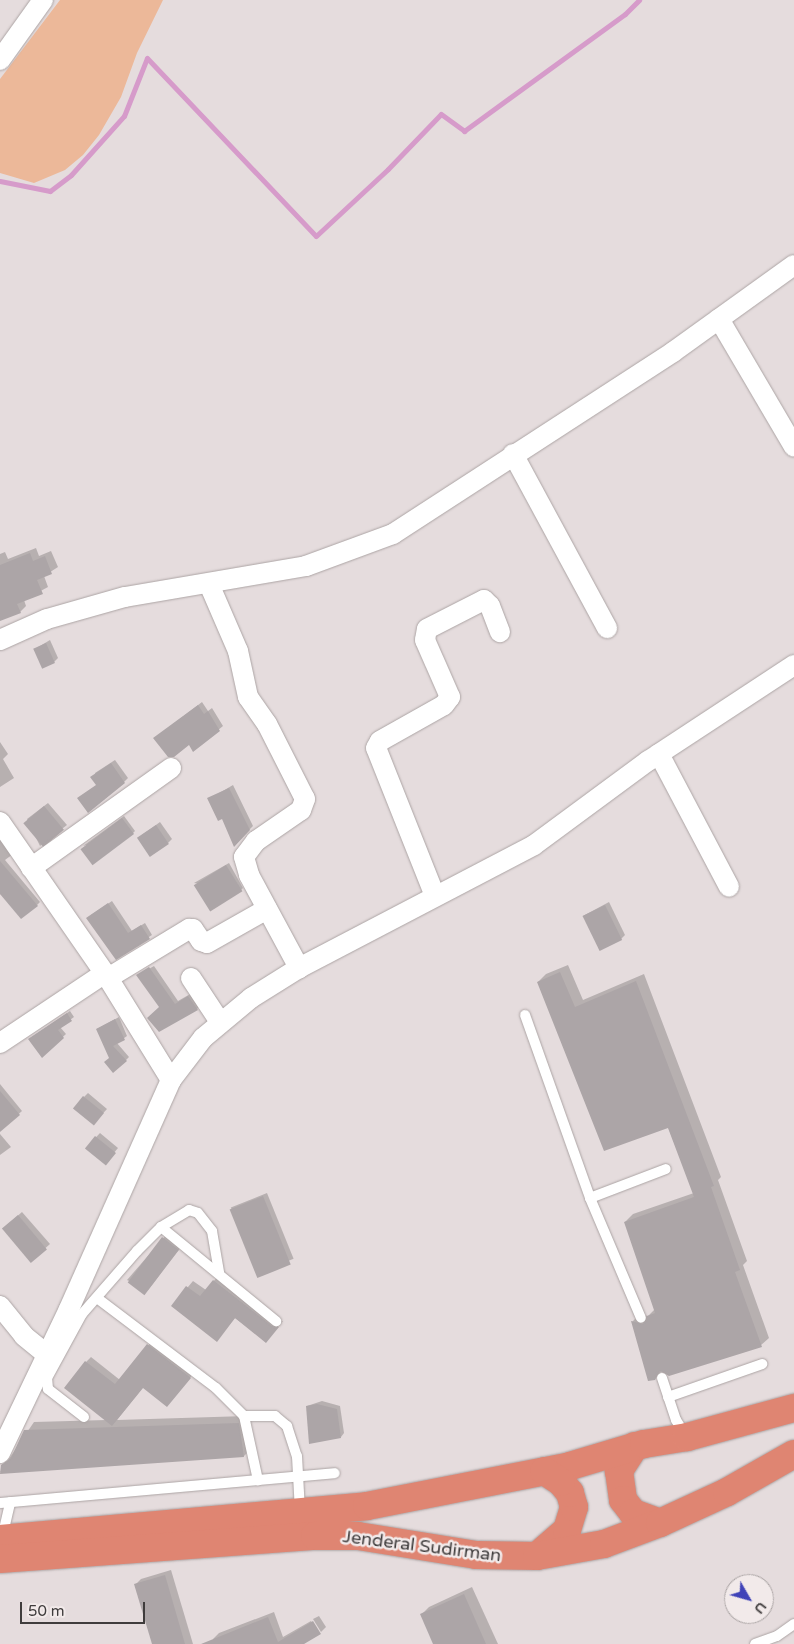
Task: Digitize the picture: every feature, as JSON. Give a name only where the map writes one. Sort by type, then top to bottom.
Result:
[{"type":"highway","name":"Jenderal Sudirman","points":[[1,1545],[367,1506],[544,1471],[635,1446],[687,1437],[794,1408]]},
{"type":"highway","points":[[635,1446],[619,1471],[623,1500],[633,1513],[660,1523]]},
{"type":"highway","name":"Jenderal Sudirman","points":[[1,1545],[332,1536],[367,1537],[476,1555],[537,1556],[604,1544],[660,1523],[727,1492],[794,1454]]},
{"type":"highway","points":[[537,1556],[567,1530],[574,1507],[565,1488],[544,1471]]},
{"type":"street","points":[[0,60],[43,0]]},
{"type":"street","points":[[0,640],[47,619],[125,597],[306,566],[364,546],[418,518],[513,454],[673,352],[794,265]]},
{"type":"street","points":[[719,318],[786,418],[794,447]]},
{"type":"street","points":[[513,454],[607,628]]},
{"type":"street","points":[[209,584],[238,651],[248,697],[267,724],[304,798],[301,810],[256,841],[244,857],[249,875],[299,968]]},
{"type":"street","points":[[435,896],[376,748],[380,741],[444,705],[450,697],[425,640],[427,629],[484,600],[490,606],[500,632]]},
{"type":"street","points":[[0,1452],[171,1080],[202,1038],[220,1022],[299,968],[534,845],[659,754],[794,665]]},
{"type":"street","points":[[659,754],[729,887]]},
{"type":"street","points":[[31,868],[171,768]]},
{"type":"street","points":[[2,833],[31,868],[107,976],[171,1080]]},
{"type":"street","points":[[0,1043],[107,976],[189,929],[194,929],[201,942],[208,944],[267,908]]},
{"type":"street","points":[[191,978],[220,1022]]},
{"type":"street","points":[[0,1306],[24,1336],[46,1354]]},
{"type":"lane","points":[[526,1015],[590,1198],[641,1318]]},
{"type":"lane","points":[[590,1198],[666,1169]]},
{"type":"lane","points":[[84,1417],[48,1389],[47,1378],[66,1339],[97,1298],[161,1227],[189,1210],[198,1212],[212,1231],[219,1272]]},
{"type":"lane","points":[[161,1227],[219,1272],[276,1321]]},
{"type":"lane","points":[[97,1298],[216,1388],[244,1416],[258,1480]]},
{"type":"lane","points":[[668,1397],[762,1364]]},
{"type":"lane","points":[[662,1378],[668,1397],[687,1437]]},
{"type":"lane","points":[[244,1416],[275,1416],[287,1426],[297,1456],[300,1514]]},
{"type":"lane","points":[[1,1545],[5,1503],[335,1473]]},
{"type":"lane","points":[[755,1644],[777,1636],[794,1624]]},
{"type":"shaded area","points":[[60,0],[163,0],[137,53],[121,97],[99,135],[83,155],[65,170],[34,183],[0,173],[0,79]]},
{"type":"building","points":[[30,553],[33,561],[45,556],[52,574],[37,580],[43,594],[17,604],[21,613],[0,621],[0,565]]},
{"type":"building","points":[[46,643],[55,663],[42,669],[33,649]]},
{"type":"building","points":[[198,705],[204,714],[208,711],[220,731],[193,752],[189,745],[174,757],[168,757],[153,738]]},
{"type":"building","points":[[111,763],[125,783],[88,813],[77,798],[96,785],[90,777]]},
{"type":"building","points":[[229,788],[250,830],[234,847],[222,819],[218,821],[207,798]]},
{"type":"building","points":[[44,806],[64,830],[43,847],[23,823]]},
{"type":"building","points":[[122,818],[134,834],[93,865],[80,849]]},
{"type":"building","points":[[156,825],[169,844],[150,857],[137,838]]},
{"type":"building","points":[[0,861],[38,906],[21,919],[0,894]]},
{"type":"building","points":[[226,865],[242,891],[210,911],[194,885]]},
{"type":"building","points":[[108,903],[128,933],[141,925],[150,939],[116,960],[86,918]]},
{"type":"building","points":[[605,905],[622,940],[600,951],[583,916]]},
{"type":"building","points":[[149,967],[175,1004],[188,996],[198,1010],[159,1032],[147,1018],[159,1007],[136,975]]},
{"type":"building","points":[[560,972],[575,1007],[636,981],[714,1186],[711,1187],[740,1270],[735,1272],[762,1347],[669,1376],[660,1371],[655,1380],[648,1381],[631,1321],[643,1324],[647,1316],[655,1313],[624,1222],[694,1197],[668,1128],[604,1151],[537,982]]},
{"type":"building","points":[[67,1013],[72,1021],[58,1030],[64,1038],[42,1058],[28,1039]]},
{"type":"building","points":[[115,1019],[125,1040],[113,1046],[127,1061],[113,1073],[104,1062],[109,1058],[96,1029]]},
{"type":"building","points":[[0,1091],[20,1115],[0,1132]]},
{"type":"building","points":[[83,1096],[104,1113],[94,1125],[73,1108]]},
{"type":"building","points":[[95,1136],[116,1153],[106,1165],[85,1148]]},
{"type":"building","points":[[263,1196],[291,1265],[257,1278],[230,1209]]},
{"type":"building","points":[[18,1215],[47,1249],[31,1263],[2,1228]]},
{"type":"building","points":[[162,1237],[179,1250],[144,1295],[128,1283]]},
{"type":"building","points":[[213,1280],[272,1326],[279,1327],[266,1343],[235,1318],[217,1342],[171,1306],[186,1286],[200,1296]]},
{"type":"building","points":[[147,1344],[191,1378],[167,1407],[143,1388],[112,1426],[64,1388],[85,1361],[115,1384]]},
{"type":"building","points":[[317,1404],[337,1409],[341,1438],[309,1444],[306,1406]]},
{"type":"building","points":[[239,1423],[244,1457],[0,1474],[1,1465],[11,1458],[24,1430]]},
{"type":"building","points":[[165,1575],[185,1644],[152,1644],[134,1584]]},
{"type":"building","points":[[464,1594],[486,1644],[433,1644],[420,1614]]},
{"type":"building","points":[[268,1617],[278,1642],[313,1621],[321,1634],[304,1644],[201,1644]]},
{"type":"waterway","points":[[0,181],[50,191],[71,175],[124,116],[147,58],[316,236],[388,169],[441,114],[464,131],[625,14],[639,0]]}]
